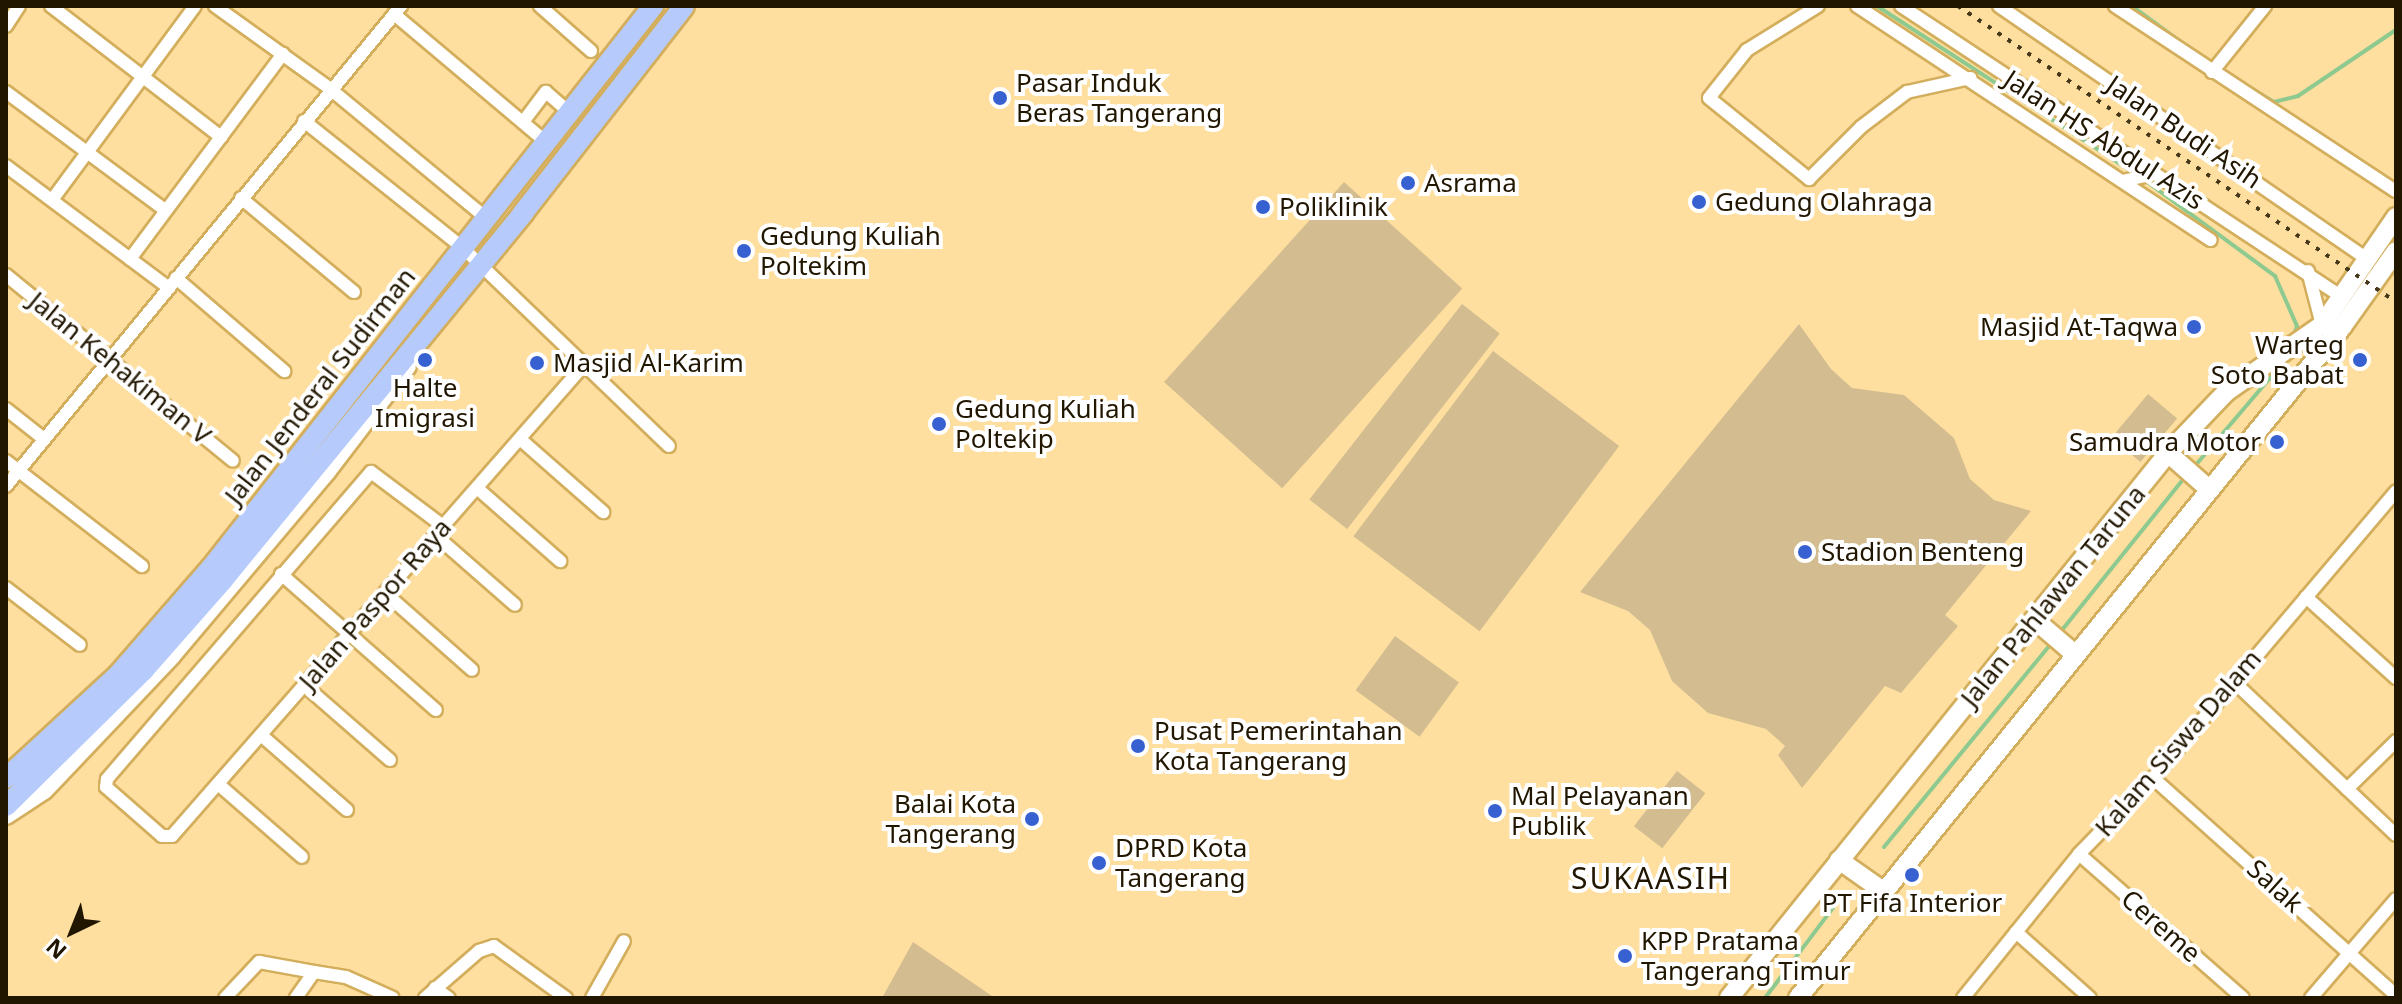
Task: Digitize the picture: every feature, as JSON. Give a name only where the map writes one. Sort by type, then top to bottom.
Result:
[{"type":"main road","name":"Jalan Jenderal Sudirman","points":[[6,778],[118,675],[184,600],[653,6]]},
{"type":"main road","name":"Jalan Jenderal Sudirman","points":[[6,806],[144,670],[481,265],[684,6]]},
{"type":"main road","name":"Jalan Pahlawan Taruna","points":[[1729,998],[1839,860],[2040,625],[2214,402],[2276,354],[2318,328],[2396,217]]},
{"type":"main road","name":"Jalan Pahlawan Taruna","points":[[1798,998],[2072,651],[2342,327],[2396,251]]},
{"type":"main road","name":"Jalan Jenderal Sudirman","points":[[6,815],[44,790],[171,656],[385,399],[404,374],[419,338]]},
{"type":"main road","points":[[2172,456],[2207,487]]},
{"type":"main road","points":[[2040,625],[2072,651]]},
{"type":"main road","points":[[1839,860],[1883,891]]},
{"type":"street","points":[[6,26],[19,6]]},
{"type":"street","points":[[51,6],[221,137]]},
{"type":"street","points":[[52,200],[195,6]]},
{"type":"street","points":[[215,6],[329,88],[486,218]]},
{"type":"street","points":[[540,6],[591,51]]},
{"type":"street","points":[[1818,6],[1747,50],[1709,98],[1809,179],[1861,127],[1907,92],[1970,78]]},
{"type":"street","points":[[1857,6],[1970,78],[2210,240]]},
{"type":"street","name":"Jalan HS Abdul Azis","points":[[1901,6],[2308,271],[2342,297]]},
{"type":"street","name":"Jalan Budi Asih","points":[[1999,6],[2367,259]]},
{"type":"street","points":[[2115,6],[2216,68],[2396,191]]},
{"type":"street","points":[[2216,68],[2265,6]]},
{"type":"street","points":[[6,486],[329,88],[398,10],[545,141]]},
{"type":"street","points":[[130,259],[283,54]]},
{"type":"street","points":[[2000,98],[2017,83]]},
{"type":"street","points":[[6,92],[165,210]]},
{"type":"street","points":[[523,122],[546,92],[569,112]]},
{"type":"street","points":[[304,121],[462,247],[669,446]]},
{"type":"street","points":[[6,166],[130,259],[172,283],[284,371]]},
{"type":"street","points":[[2122,181],[2155,174]]},
{"type":"street","points":[[241,198],[354,292]]},
{"type":"street","points":[[2308,271],[2318,328]]},
{"type":"street","name":"Jalan Kehakiman V","points":[[6,275],[233,461]]},
{"type":"street","name":"Jalan Paspor Raya","points":[[281,574],[105,783],[162,836],[172,836],[584,365]]},
{"type":"street","points":[[6,409],[44,439]]},
{"type":"street","points":[[520,439],[603,512]]},
{"type":"street","points":[[6,461],[142,566]]},
{"type":"street","points":[[436,710],[281,574],[374,471],[515,605]]},
{"type":"street","points":[[477,488],[560,561]]},
{"type":"street","name":"Kalam Siswa Dalam","points":[[1963,998],[2079,854],[2153,778],[2306,597],[2391,507],[2396,491]]},
{"type":"street","points":[[6,588],[80,645]]},
{"type":"street","points":[[385,593],[472,670]]},
{"type":"street","points":[[2306,597],[2396,678]]},
{"type":"street","points":[[2233,681],[2396,835]]},
{"type":"street","points":[[304,685],[390,760]]},
{"type":"street","points":[[261,735],[347,810]]},
{"type":"street","points":[[2347,789],[2396,741]]},
{"type":"street","name":"Salak","points":[[2153,778],[2396,995]]},
{"type":"street","points":[[218,784],[302,857]]},
{"type":"street","name":"Cereme","points":[[2079,854],[2243,998]]},
{"type":"street","points":[[2311,998],[2396,899]]},
{"type":"street","points":[[2016,932],[2090,998]]},
{"type":"street","points":[[592,998],[624,941]]},
{"type":"street","points":[[425,998],[479,951],[494,946],[566,998]]},
{"type":"street","points":[[225,998],[259,962],[346,977],[393,998]]},
{"type":"street","points":[[296,998],[314,972]]},
{"type":"street","points":[[435,988],[449,998]]},
{"type":"shaded area","points":[[1344,182],[1462,288],[1282,488],[1164,382]]},
{"type":"shaded area","points":[[1462,304],[1500,334],[1347,529],[1309,499]]},
{"type":"shaded area","name":"Stadion Benteng","points":[[1799,324],[1831,369],[1852,388],[1904,395],[1954,438],[1970,479],[1994,500],[2031,511],[1945,615],[1958,626],[1901,693],[1885,686],[1802,788],[1778,755],[1785,746],[1766,729],[1708,713],[1672,681],[1650,630],[1628,611],[1580,592]]},
{"type":"shaded area","points":[[1493,351],[1619,446],[1480,631],[1353,536]]},
{"type":"shaded area","points":[[2148,394],[2177,418],[2140,462],[2111,438]]},
{"type":"shaded area","points":[[1395,636],[1459,682],[1420,737],[1356,690]]},
{"type":"shaded area","points":[[1677,771],[1705,793],[1662,848],[1634,826]]},
{"type":"shaded area","points":[[913,942],[995,998],[882,998]]},
{"type":"waterway","points":[[1877,6],[2136,174]]},
{"type":"waterway","points":[[2132,6],[2188,47]]},
{"type":"waterway","points":[[2249,87],[2274,102],[2298,96],[2396,30]]},
{"type":"waterway","points":[[2143,179],[2275,276],[2297,326],[2293,338]]},
{"type":"waterway","points":[[2194,467],[2287,358]]},
{"type":"waterway","points":[[2058,635],[2186,476]]},
{"type":"waterway","points":[[1884,847],[2053,641]]},
{"type":"waterway","points":[[1765,998],[1844,893]]},
{"type":"railway","points":[[1958,6],[2396,302]]},
{"type":"place","name":"Pasar Induk Beras Tangerang","points":[[1000,98]]},
{"type":"place","name":"Asrama","points":[[1408,183]]},
{"type":"place","name":"Gedung Olahraga","points":[[1699,202]]},
{"type":"place","name":"Poliklinik","points":[[1263,207]]},
{"type":"place","name":"Gedung Kuliah Poltekim","points":[[744,251]]},
{"type":"place","name":"Masjid At-Taqwa","points":[[2194,327]]},
{"type":"place","name":"Halte Imigrasi","points":[[425,360]]},
{"type":"place","name":"Warteg Soto Babat","points":[[2360,360]]},
{"type":"place","name":"Masjid Al-Karim","points":[[537,363]]},
{"type":"place","name":"Gedung Kuliah Poltekip","points":[[939,424]]},
{"type":"place","name":"Samudra Motor","points":[[2277,442]]},
{"type":"place","name":"Stadion Benteng","points":[[1805,552]]},
{"type":"place","name":"Pusat Pemerintahan Kota Tangerang","points":[[1138,746]]},
{"type":"place","name":"Mal Pelayanan Publik","points":[[1495,811]]},
{"type":"place","name":"Balai Kota Tangerang","points":[[1032,819]]},
{"type":"place","name":"DPRD Kota Tangerang","points":[[1099,863]]},
{"type":"place","name":"PT Fifa Interior","points":[[1912,875]]},
{"type":"place","name":"KPP Pratama Tangerang Timur","points":[[1625,956]]},
{"type":"district","name":"SUKAASIH","points":[[1651,878]]}]
